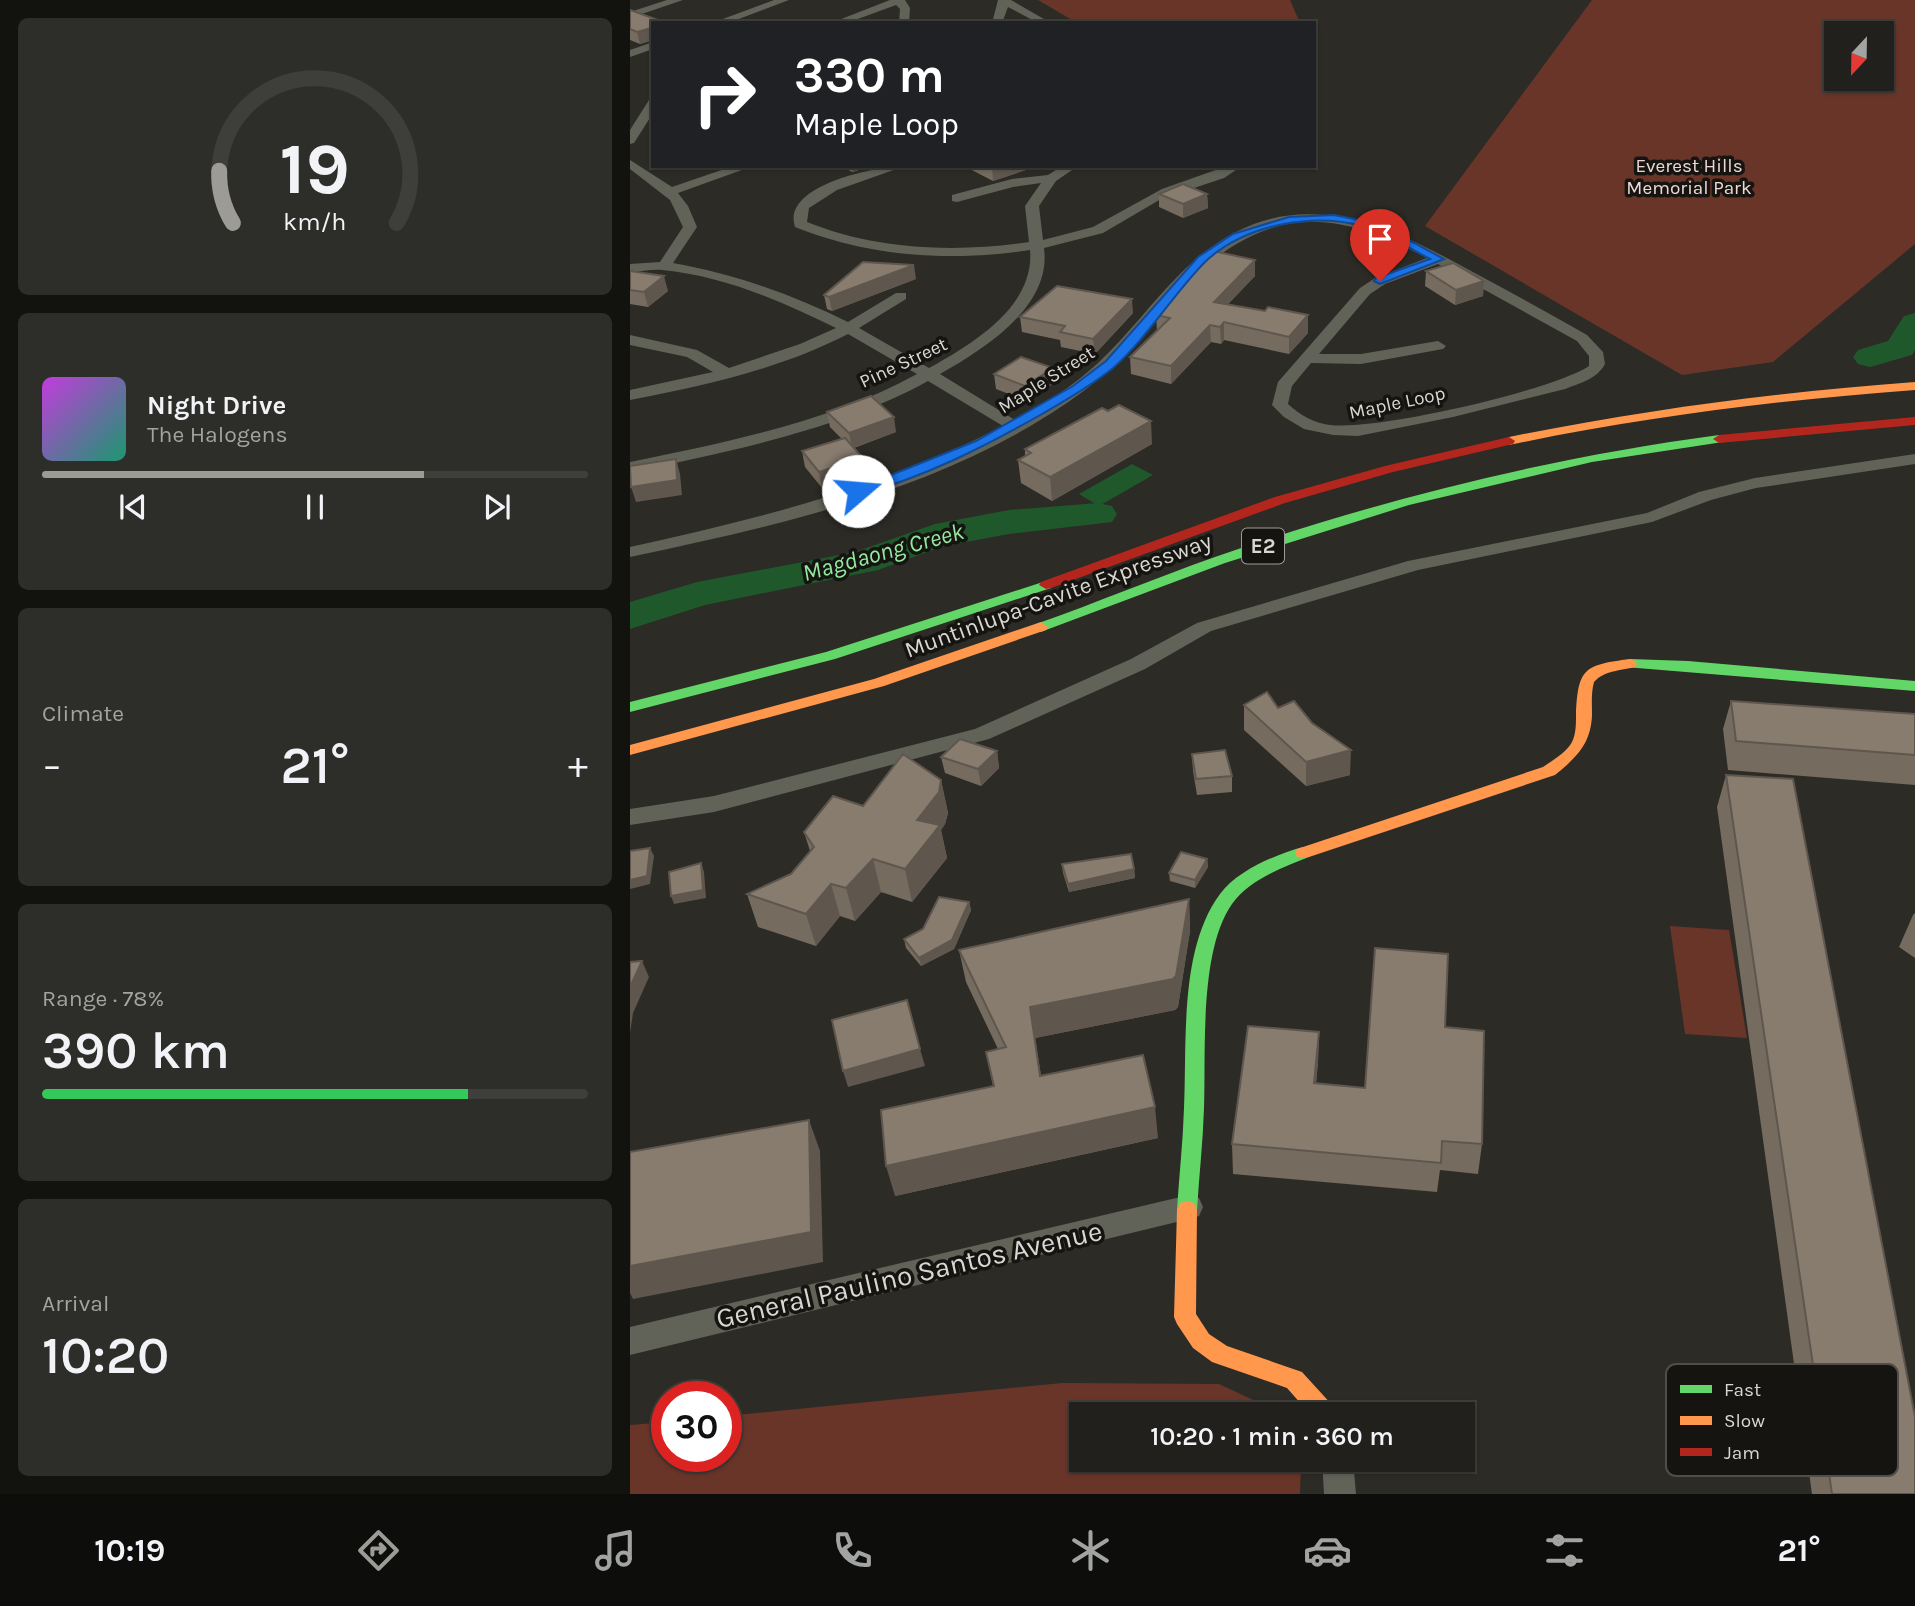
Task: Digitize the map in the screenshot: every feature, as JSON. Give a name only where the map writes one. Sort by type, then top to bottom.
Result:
[{"type":"main road","name":"Muntinlupa-Cavite Expressway","points":[[630,707],[774,673],[864,646],[1315,490],[1470,450],[1692,407],[1915,386]]},
{"type":"main road","name":"Muntinlupa-Cavite Expressway","points":[[630,750],[879,683],[1068,618],[1230,557],[1357,515],[1514,472],[1714,439],[1915,421]]},
{"type":"main road","points":[[1314,1402],[1294,1380],[1220,1354],[1200,1341],[1185,1317],[1197,1038],[1206,954],[1220,908],[1247,881],[1305,852],[1549,771],[1570,754],[1580,740],[1584,686],[1593,673],[1604,667],[1627,664],[1666,665],[1915,686]]},
{"type":"street","points":[[630,15],[678,0]]},
{"type":"street","points":[[723,21],[784,0]]},
{"type":"street","points":[[842,21],[898,1],[905,8],[904,21]]},
{"type":"street","points":[[998,21],[1004,1],[1042,21]]},
{"type":"street","points":[[630,54],[651,46]]},
{"type":"street","points":[[630,140],[651,106]]},
{"type":"street","points":[[630,164],[671,191],[687,214],[690,227],[658,266],[630,269]]},
{"type":"street","points":[[671,191],[741,168]]},
{"type":"street","points":[[893,168],[841,184],[810,199],[802,209],[800,224],[823,236],[881,245],[985,250],[1037,246],[1088,234],[1118,222],[1164,193],[1222,175],[1233,168]]},
{"type":"street","name":"Pine Street","points":[[630,467],[711,452],[842,412],[927,376],[990,336],[1013,314],[1035,280],[1039,264],[1031,206],[1051,178],[1068,168]]},
{"type":"street","points":[[957,198],[1012,183],[1051,178]]},
{"type":"street","name":"Maple Street","points":[[630,552],[737,530],[909,474],[981,444],[1077,389],[1110,364],[1184,277],[1202,259],[1237,236],[1289,220],[1334,218],[1375,227],[1439,259]]},
{"type":"street","points":[[630,259],[757,287],[852,328],[927,376],[1014,426]]},
{"type":"street","name":"Maple Loop","points":[[1439,259],[1582,338],[1595,349],[1598,360],[1595,370],[1581,379],[1549,389],[1343,433],[1317,429],[1294,419],[1280,405],[1284,385],[1306,358],[1365,291],[1380,281],[1439,259]]},
{"type":"street","points":[[630,395],[775,358],[852,328],[901,296]]},
{"type":"street","points":[[630,340],[692,353],[724,372]]},
{"type":"street","points":[[1306,358],[1361,359],[1438,346]]},
{"type":"street","points":[[630,817],[714,804],[982,734],[1138,664],[1204,627],[1415,565],[1652,517],[1705,496],[1755,483],[1915,459]]},
{"type":"street","name":"General Paulino Santos Avenue","points":[[630,1341],[1189,1207]]},
{"type":"street","points":[[1339,1472],[1340,1494]]},
{"type":"green space","points":[[1038,0],[1290,0],[1299,21],[1074,21]]},
{"type":"green space","name":"Everest Hills Memorial Park","points":[[1592,0],[1915,0],[1915,244],[1773,362],[1682,375],[1425,226]]},
{"type":"green space","points":[[1670,926],[1729,930],[1747,1038],[1685,1034]]},
{"type":"green space","points":[[1062,1383],[1219,1384],[1257,1402],[1069,1402],[1069,1472],[1301,1472],[1300,1494],[630,1494],[630,1425],[651,1423],[651,1472],[742,1472],[742,1414]]},
{"type":"shaded area","points":[[1132,464],[1153,475],[1099,506],[1079,494]]},
{"type":"building","points":[[630,10],[660,21],[651,21],[651,28],[637,32],[630,29]]},
{"type":"building","points":[[1183,184],[1207,194],[1183,204],[1159,194]]},
{"type":"building","points":[[1213,251],[1255,260],[1214,302],[1265,311],[1268,307],[1308,315],[1289,337],[1224,322],[1220,327],[1210,325],[1171,366],[1130,357],[1170,318],[1156,315]]},
{"type":"building","points":[[863,262],[914,265],[829,297],[824,295]]},
{"type":"building","points":[[1453,263],[1484,281],[1456,290],[1426,271]]},
{"type":"building","points":[[630,271],[664,276],[644,292],[630,290]]},
{"type":"building","points":[[1057,286],[1132,299],[1093,339],[1060,332],[1065,326],[1020,317]]},
{"type":"building","points":[[1021,357],[1053,368],[1025,386],[994,374]]},
{"type":"building","points":[[871,396],[894,417],[849,433],[827,412]]},
{"type":"building","points":[[1119,405],[1151,421],[1050,477],[1018,460],[1031,453],[1025,449],[1102,408],[1108,411]]},
{"type":"building","points":[[845,438],[863,458],[819,472],[802,451]]},
{"type":"building","points":[[676,459],[677,480],[631,487],[630,466]]},
{"type":"building","points":[[1267,692],[1278,708],[1294,701],[1312,723],[1351,750],[1306,762],[1244,705]]},
{"type":"building","points":[[1731,701],[1915,714],[1915,755],[1736,741]]},
{"type":"building","points":[[960,739],[997,751],[978,769],[941,757]]},
{"type":"building","points":[[1225,750],[1232,776],[1196,779],[1192,754]]},
{"type":"building","points":[[903,754],[941,780],[939,792],[917,820],[940,825],[905,869],[873,859],[846,888],[831,884],[806,914],[747,894],[791,874],[814,847],[804,832],[833,796],[863,806]]},
{"type":"building","points":[[1726,775],[1793,779],[1915,1417],[1915,1494],[1832,1494],[1829,1476],[1898,1476],[1898,1364],[1813,1364]]},
{"type":"building","points":[[650,848],[647,876],[630,880],[630,851]]},
{"type":"building","points":[[1181,852],[1207,859],[1195,880],[1169,873]]},
{"type":"building","points":[[1131,854],[1134,869],[1068,884],[1062,864]]},
{"type":"building","points":[[701,863],[703,890],[671,896],[669,872]]},
{"type":"building","points":[[939,897],[969,902],[952,940],[919,958],[904,939],[923,929]]},
{"type":"building","points":[[1189,899],[1176,976],[1173,979],[1030,1007],[1040,1076],[1143,1055],[1155,1107],[886,1166],[881,1110],[994,1086],[986,1052],[1006,1047],[959,950]]},
{"type":"building","points":[[1375,948],[1448,954],[1445,1027],[1484,1031],[1482,1144],[1442,1141],[1441,1163],[1232,1144],[1248,1026],[1319,1032],[1314,1083],[1365,1088]]},
{"type":"building","points":[[642,961],[630,987],[630,962]]},
{"type":"building","points":[[907,1000],[920,1049],[843,1071],[832,1020]]},
{"type":"building","points":[[809,1120],[811,1232],[630,1266],[630,1152]]},
{"type":"waterway","points":[[1870,357],[1900,348],[1915,323]]},
{"type":"waterway","name":"Magdaong Creek","points":[[630,616],[697,594],[864,562],[935,536],[1009,522],[1098,514]]},
{"type":"traffic: fast","points":[[1041,627],[1220,560],[1404,503],[1466,486],[1592,458],[1719,439]]},
{"type":"traffic: fast","points":[[630,707],[830,656],[1046,585]]},
{"type":"traffic: fast","points":[[1630,664],[1688,666],[1915,686]]},
{"type":"traffic: fast","points":[[1187,1210],[1198,1000],[1207,942],[1215,918],[1226,899],[1242,883],[1303,853]]},
{"type":"traffic: slow","points":[[1509,441],[1610,421],[1711,406],[1915,386]]},
{"type":"traffic: slow","points":[[630,750],[879,683],[1041,627]]},
{"type":"traffic: slow","points":[[1303,853],[1549,771],[1570,754],[1580,741],[1584,727],[1584,689],[1587,680],[1594,672],[1630,664]]},
{"type":"traffic: slow","points":[[1187,1210],[1185,1317],[1201,1341],[1220,1354],[1294,1380],[1314,1402]]},
{"type":"traffic: jam","points":[[1719,439],[1915,421]]},
{"type":"traffic: jam","points":[[1046,585],[1280,500],[1390,469],[1509,441]]},
{"type":"route","points":[[858,491],[909,474],[981,444],[1077,389],[1110,364],[1202,259],[1237,236],[1289,220],[1334,218],[1375,227],[1439,259],[1380,281]]}]
